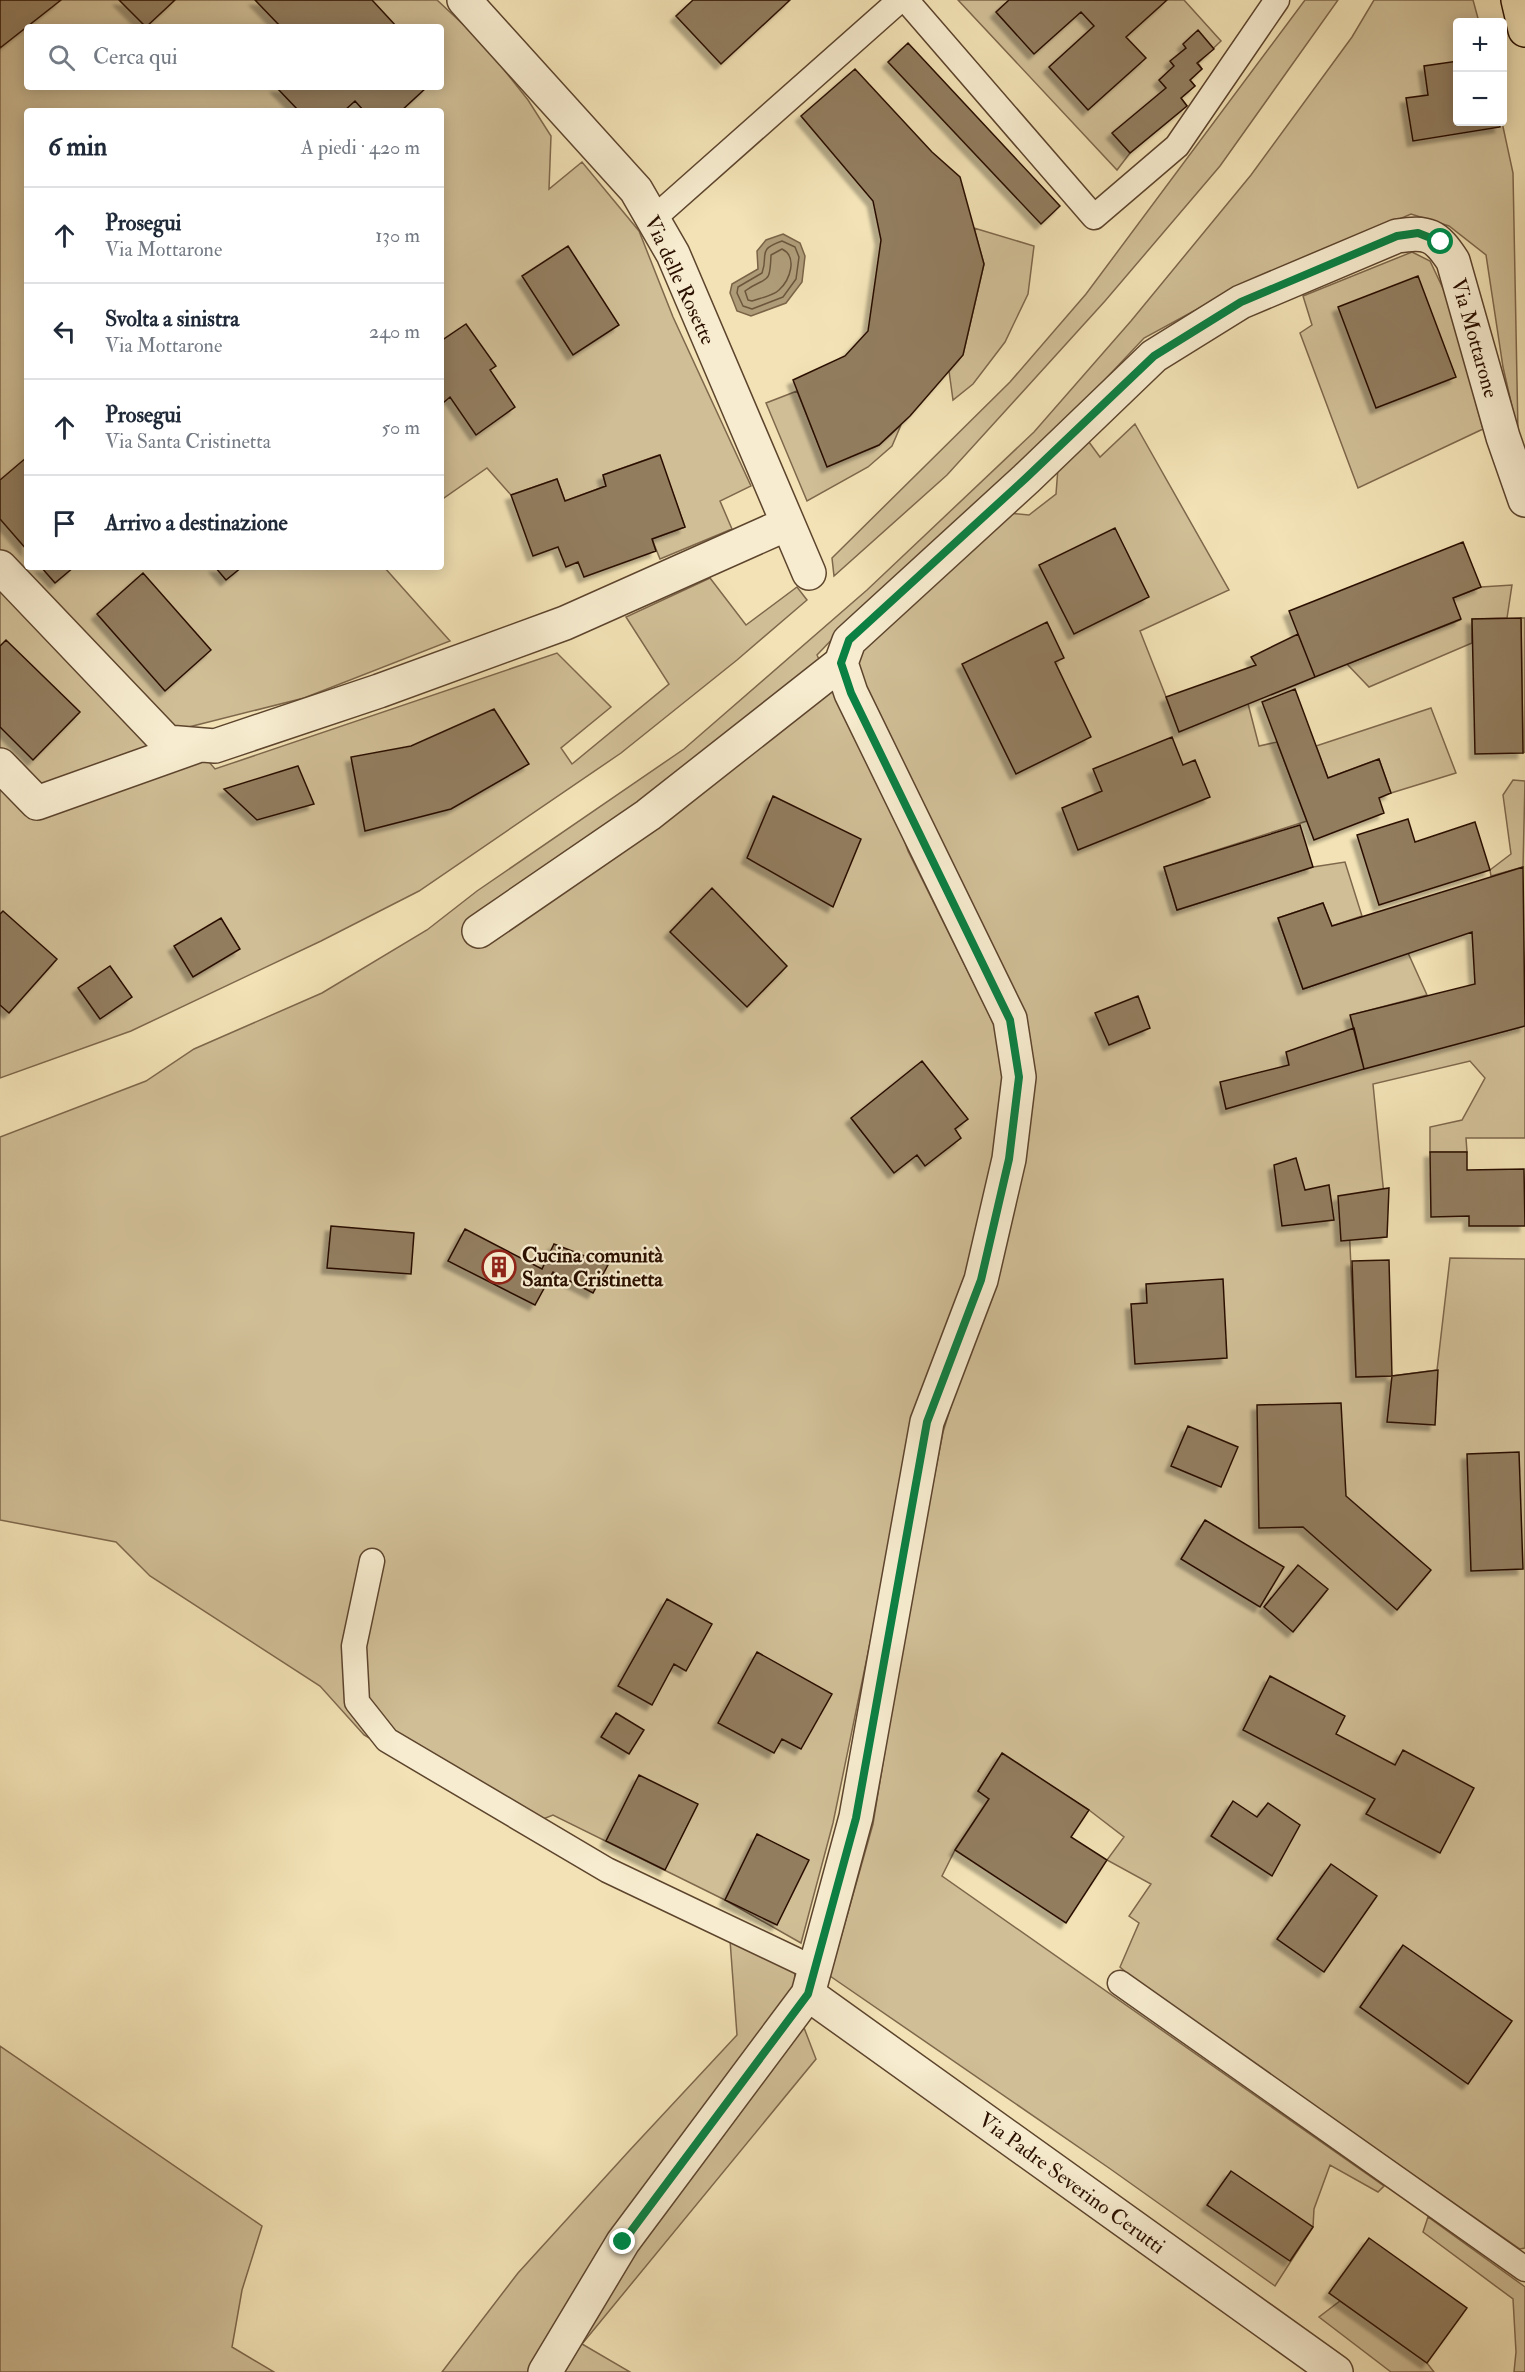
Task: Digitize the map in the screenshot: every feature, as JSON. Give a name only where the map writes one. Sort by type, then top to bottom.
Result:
[{"type":"street","name":"Via delle Rosette","points":[[464,0],[636,190],[673,254],[809,573]]},
{"type":"street","name":"Via Mottarone","points":[[841,663],[849,640],[1026,478],[1154,356],[1241,302],[1397,236],[1418,233],[1441,242],[1453,261],[1503,437],[1525,500]]},
{"type":"street","points":[[0,567],[167,742],[215,746],[368,695],[566,623],[787,524]]},
{"type":"street","points":[[479,931],[648,815],[841,663],[851,693],[1010,1020],[1019,1077],[1009,1159],[981,1280],[927,1422],[856,1818],[812,1982],[623,2242],[545,2372]]},
{"type":"street","points":[[0,765],[38,803],[201,745]]},
{"type":"street","name":"Via Padre Severino Cerutti","points":[[812,1982],[1336,2372]]},
{"type":"lane","points":[[653,219],[900,0]]},
{"type":"lane","points":[[906,0],[1094,217],[1177,146],[1277,0]]},
{"type":"lane","points":[[372,1561],[354,1646],[357,1702],[387,1740],[607,1870],[812,1982]]},
{"type":"lane","points":[[1120,1983],[1525,2269]]},
{"type":"shaded area","points":[[0,0],[437,0],[482,42],[528,100],[551,136],[549,189],[582,162],[639,231],[673,317],[751,486],[720,501],[732,529],[660,559],[652,539],[685,527],[659,455],[603,475],[606,486],[565,501],[557,479],[511,495],[487,468],[444,498],[444,108],[24,108],[24,570],[387,570],[450,641],[304,698],[181,729],[215,769],[557,653],[611,707],[561,748],[572,764],[669,684],[626,617],[710,578],[746,625],[797,587],[807,600],[737,660],[621,753],[419,891],[321,941],[131,1031],[0,1078]]},
{"type":"shaded area","points":[[958,0],[1184,0],[1221,41],[1198,63],[1202,69],[1190,80],[1195,86],[1181,98],[1187,106],[1130,153],[1117,170]]},
{"type":"shaded area","points":[[1305,0],[1338,0],[1220,166],[1105,301],[947,475],[834,576],[832,558],[1010,382],[1086,294]]},
{"type":"shaded area","points":[[1374,0],[1473,0],[1478,18],[1453,18],[1453,126],[1503,126],[1513,173],[1518,433],[1503,367],[1486,255],[1449,226],[1411,214],[1238,287],[1144,338],[1018,472],[840,631],[817,655],[848,725],[897,820],[908,851],[994,1024],[1007,1075],[1000,1155],[893,1531],[833,1823],[801,1943],[725,1900],[553,1815],[528,1825],[433,1776],[364,1735],[320,1686],[150,1576],[116,1542],[0,1520],[0,1137],[146,1081],[194,1049],[322,993],[427,930],[477,891],[684,749],[867,590],[1034,432],[1131,321],[1251,175],[1352,37]]},
{"type":"shaded area","points":[[974,228],[1034,246],[1028,294],[1005,342],[973,384],[953,400],[949,371],[963,355],[984,264]]},
{"type":"shaded area","points":[[1412,252],[1430,261],[1448,299],[1483,429],[1358,488],[1300,333],[1312,325],[1303,296]]},
{"type":"shaded area","points":[[797,391],[827,466],[879,445],[901,425],[892,446],[868,467],[807,501],[766,403]]},
{"type":"shaded area","points":[[1135,424],[1229,590],[1140,631],[1174,717],[1246,696],[1259,746],[1277,742],[1307,821],[1164,867],[1177,910],[1313,867],[1345,862],[1362,916],[1332,926],[1323,903],[1278,918],[1303,989],[1408,953],[1427,995],[1351,1015],[1364,1068],[1525,1026],[1525,1138],[1466,1138],[1467,1152],[1430,1152],[1430,1127],[1462,1120],[1485,1078],[1470,1061],[1373,1084],[1386,1216],[1349,1224],[1356,1377],[1392,1376],[1437,1370],[1450,1258],[1525,1259],[1525,2248],[1520,2249],[1139,1984],[1120,1967],[1139,1923],[1129,1916],[1151,1884],[1107,1860],[1124,1837],[1089,1810],[1002,1754],[978,1791],[989,1799],[955,1850],[942,1876],[1384,2186],[1378,2192],[1330,2165],[1314,2209],[1313,2227],[1275,2286],[1109,2168],[830,1976],[873,1824],[906,1621],[943,1432],[990,1281],[1029,1079],[853,666],[859,653],[1009,513],[1029,515],[1056,494],[1058,468],[1086,438],[1100,457]]},
{"type":"shaded area","points":[[1512,585],[1507,618],[1472,619],[1472,643],[1369,687],[1347,664],[1460,620],[1453,598],[1481,587]]},
{"type":"shaded area","points":[[1521,618],[1525,618],[1525,752],[1523,753]]},
{"type":"shaded area","points":[[1431,708],[1456,773],[1391,793],[1379,759],[1328,778],[1316,746]]},
{"type":"shaded area","points":[[1513,780],[1525,781],[1523,867],[1491,876],[1490,870],[1511,854],[1503,795]]},
{"type":"shaded area","points":[[730,1940],[795,1972],[793,1999],[816,2059],[582,2344],[630,2372],[442,2372],[518,2273],[737,2035]]},
{"type":"shaded area","points":[[0,2046],[262,2226],[242,2290],[232,2347],[274,2372],[0,2372]]},
{"type":"shaded area","points":[[1428,2217],[1525,2287],[1525,2372],[1514,2372],[1516,2352],[1513,2299],[1423,2232]]},
{"type":"shaded area","points":[[1340,2301],[1427,2363],[1434,2372],[1391,2372],[1319,2317]]},
{"type":"water","points":[[783,234],[800,243],[805,256],[802,282],[786,303],[751,316],[737,311],[730,293],[732,284],[758,269],[757,251],[766,240]]},
{"type":"building","points":[[0,0],[61,0],[30,24],[24,24],[24,29],[0,48]]},
{"type":"building","points":[[119,0],[175,0],[149,24],[143,24]]},
{"type":"building","points":[[255,0],[372,0],[394,24],[278,24]]},
{"type":"building","points":[[693,0],[790,0],[721,64],[676,16]]},
{"type":"building","points":[[1009,0],[1167,0],[1126,37],[1146,58],[1088,110],[1049,67],[1094,26],[1081,12],[1034,54],[996,12]]},
{"type":"building","points":[[1198,30],[1214,49],[1197,63],[1202,69],[1190,80],[1195,86],[1181,98],[1187,106],[1130,153],[1112,133],[1166,88],[1159,80],[1174,66],[1170,61],[1186,48],[1183,44]]},
{"type":"building","points":[[908,43],[1060,206],[1041,224],[888,62]]},
{"type":"building","points":[[1453,62],[1453,126],[1500,127],[1413,141],[1406,98],[1428,95],[1424,66]]},
{"type":"building","points":[[855,69],[932,152],[960,177],[984,264],[963,355],[910,416],[879,445],[827,467],[793,380],[845,356],[868,331],[881,240],[873,201],[801,116]]},
{"type":"building","points":[[279,90],[424,90],[404,108],[361,108],[355,101],[347,108],[296,108]]},
{"type":"building","points":[[568,246],[619,325],[573,355],[522,276]]},
{"type":"building","points":[[1418,276],[1456,377],[1376,408],[1338,307]]},
{"type":"building","points":[[466,324],[496,366],[490,370],[515,407],[476,435],[450,397],[444,402],[444,339]]},
{"type":"building","points":[[660,455],[685,527],[652,539],[656,551],[584,577],[578,562],[566,567],[558,547],[533,556],[511,495],[557,479],[565,501],[606,486],[603,475]]},
{"type":"building","points":[[24,460],[24,547],[0,519],[0,480]]},
{"type":"building","points":[[1115,528],[1149,597],[1074,634],[1039,565]]},
{"type":"building","points":[[1463,542],[1481,587],[1453,598],[1461,619],[1315,677],[1289,611]]},
{"type":"building","points":[[44,570],[70,570],[55,583]]},
{"type":"building","points":[[218,570],[238,570],[226,580]]},
{"type":"building","points":[[143,573],[211,650],[165,691],[97,614]]},
{"type":"building","points":[[1521,618],[1523,753],[1475,754],[1472,619]]},
{"type":"building","points":[[1047,622],[1064,658],[1055,662],[1091,737],[1016,774],[962,664]]},
{"type":"building","points":[[1298,634],[1315,677],[1179,732],[1166,697],[1256,665],[1251,657]]},
{"type":"building","points":[[6,640],[80,712],[33,760],[0,727],[0,646]]},
{"type":"building","points":[[1295,689],[1328,778],[1379,759],[1391,793],[1379,798],[1384,813],[1314,840],[1262,702]]},
{"type":"building","points":[[494,709],[529,764],[451,809],[365,831],[351,757],[411,746]]},
{"type":"building","points":[[1172,737],[1183,765],[1195,760],[1210,797],[1078,850],[1062,808],[1102,791],[1093,769]]},
{"type":"building","points":[[298,766],[314,804],[257,820],[224,789]]},
{"type":"building","points":[[773,796],[861,839],[833,907],[747,858]]},
{"type":"building","points":[[1408,819],[1415,842],[1475,822],[1490,870],[1379,905],[1357,835]]},
{"type":"building","points":[[1300,825],[1313,867],[1177,910],[1164,867]]},
{"type":"building","points":[[1523,867],[1525,1026],[1364,1069],[1350,1015],[1475,984],[1472,932],[1303,989],[1278,918],[1323,903],[1332,926]]},
{"type":"building","points":[[712,888],[787,966],[747,1007],[670,932]]},
{"type":"building","points":[[3,911],[57,959],[9,1013],[0,1005],[0,914]]},
{"type":"building","points":[[221,918],[240,949],[193,977],[174,946]]},
{"type":"building","points":[[110,966],[132,997],[100,1019],[78,988]]},
{"type":"building","points":[[1138,996],[1150,1028],[1109,1045],[1095,1013]]},
{"type":"building","points":[[1354,1028],[1364,1069],[1226,1109],[1220,1082],[1289,1065],[1286,1052]]},
{"type":"building","points":[[922,1061],[968,1119],[955,1129],[961,1138],[925,1166],[917,1155],[894,1173],[851,1118]]},
{"type":"building","points":[[1430,1152],[1467,1152],[1467,1170],[1524,1169],[1525,1226],[1469,1226],[1469,1216],[1431,1217]]},
{"type":"building","points":[[1296,1158],[1305,1190],[1329,1185],[1334,1220],[1282,1226],[1274,1165]]},
{"type":"building","points":[[1389,1188],[1387,1237],[1341,1241],[1338,1196]]},
{"type":"building","points":[[331,1226],[414,1233],[411,1274],[327,1268]]},
{"type":"building","name":"Cucina comunità Santa Cristinetta","points":[[465,1229],[542,1269],[554,1244],[608,1265],[593,1293],[553,1272],[535,1305],[448,1261]]},
{"type":"building","points":[[1389,1260],[1392,1376],[1356,1377],[1352,1261]]},
{"type":"building","points":[[1223,1279],[1227,1358],[1135,1364],[1131,1304],[1147,1303],[1146,1284]]},
{"type":"building","points":[[1438,1370],[1435,1425],[1387,1422],[1392,1376]]},
{"type":"building","points":[[1341,1403],[1346,1496],[1431,1570],[1397,1610],[1303,1527],[1259,1528],[1257,1405]]},
{"type":"building","points":[[1188,1426],[1238,1447],[1221,1487],[1171,1466]]},
{"type":"building","points":[[1519,1452],[1523,1569],[1471,1571],[1467,1454]]},
{"type":"building","points":[[1205,1520],[1284,1567],[1260,1607],[1181,1559]]},
{"type":"building","points":[[1298,1565],[1328,1589],[1293,1632],[1264,1607]]},
{"type":"building","points":[[667,1599],[712,1624],[686,1671],[674,1664],[652,1705],[618,1686]]},
{"type":"building","points":[[757,1652],[832,1694],[801,1749],[782,1739],[774,1753],[718,1723]]},
{"type":"building","points":[[1270,1676],[1345,1716],[1336,1734],[1395,1765],[1403,1750],[1474,1788],[1440,1853],[1366,1814],[1375,1799],[1243,1730]]},
{"type":"building","points":[[616,1713],[644,1730],[629,1754],[601,1737]]},
{"type":"building","points":[[1002,1753],[1089,1810],[1071,1837],[1107,1860],[1066,1923],[955,1850],[989,1799],[978,1791]]},
{"type":"building","points":[[639,1775],[698,1804],[665,1870],[606,1841]]},
{"type":"building","points":[[1233,1801],[1257,1817],[1268,1803],[1300,1825],[1272,1876],[1211,1836]]},
{"type":"building","points":[[757,1834],[809,1860],[777,1925],[725,1900]]},
{"type":"building","points":[[1331,1864],[1377,1896],[1324,1972],[1277,1939]]},
{"type":"building","points":[[1403,1945],[1512,2021],[1468,2084],[1360,2007]]},
{"type":"building","points":[[1231,2171],[1313,2227],[1290,2261],[1207,2205]]},
{"type":"building","points":[[1369,2238],[1467,2308],[1427,2363],[1329,2293]]},
{"type":"place","name":"Cucina comunità Santa Cristinetta","points":[[499,1267]]},
{"type":"route","points":[[623,2242],[808,1994],[856,1818],[927,1422],[981,1280],[1009,1159],[1019,1077],[1010,1020],[851,693],[841,663],[849,640],[1026,478],[1154,356],[1241,302],[1397,236],[1418,233],[1441,242]]}]
